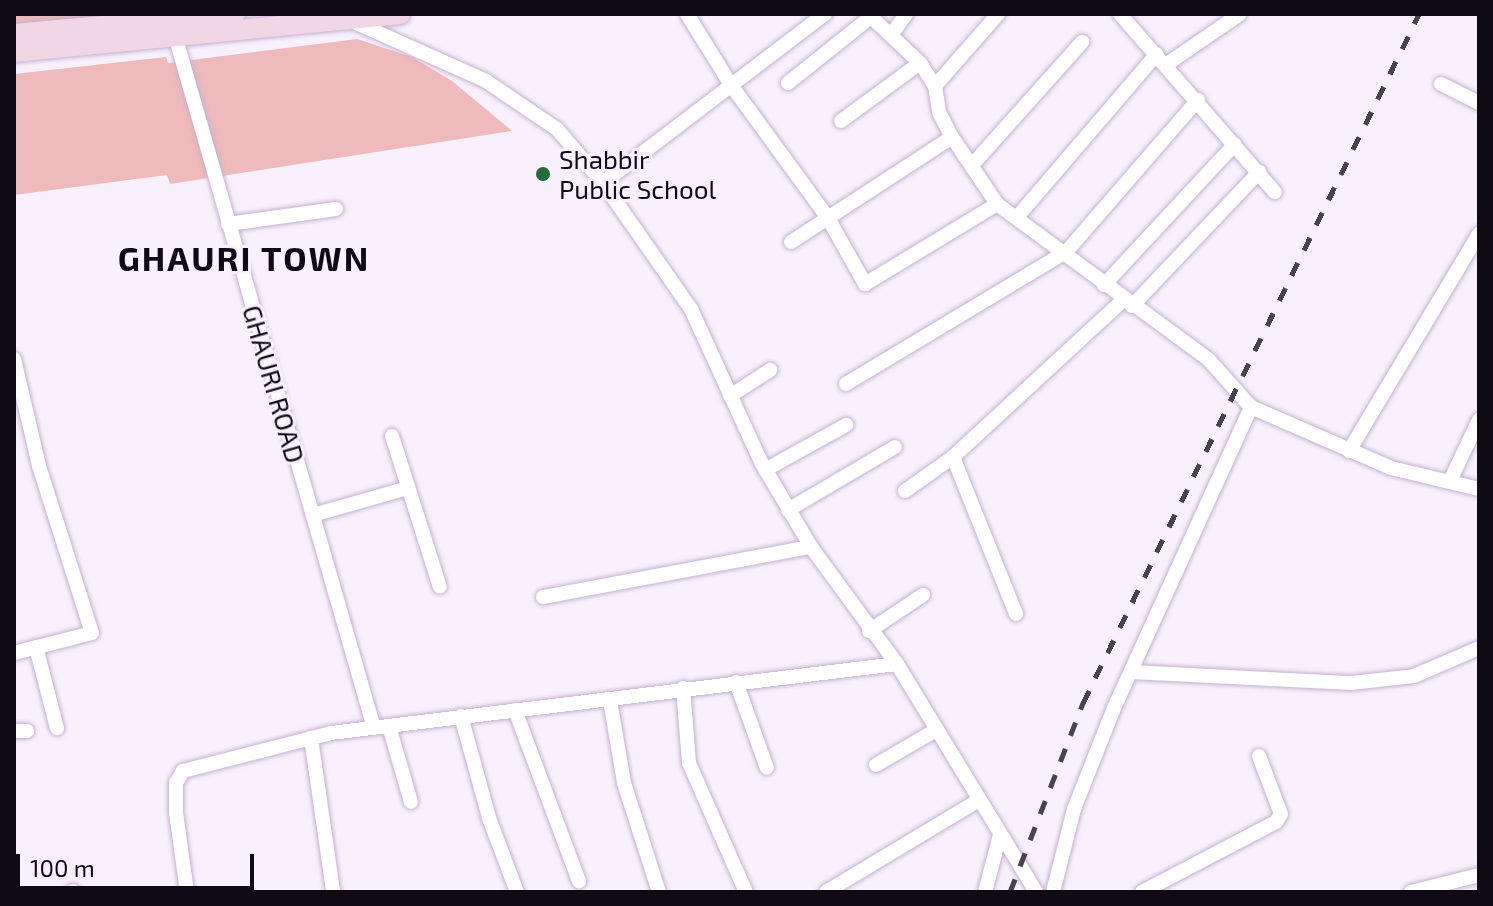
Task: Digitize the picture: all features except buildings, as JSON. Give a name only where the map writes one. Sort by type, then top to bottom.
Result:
[{"type":"main road","points":[[14,34],[235,14]]},
{"type":"main road","points":[[14,52],[176,39],[338,17],[400,14]]},
{"type":"street","points":[[687,14],[731,85],[828,218],[865,284],[997,204]]},
{"type":"street","points":[[603,183],[825,14]]},
{"type":"street","points":[[891,35],[906,14]]},
{"type":"street","points":[[935,86],[998,14]]},
{"type":"street","points":[[1018,216],[1162,59],[1240,14]]},
{"type":"street","points":[[788,83],[870,15],[920,63],[935,86],[939,112],[952,137],[997,204],[1067,251],[1104,285],[1209,360],[1251,407],[1391,468],[1479,489]]},
{"type":"street","points":[[1123,15],[1275,192]]},
{"type":"street","points":[[338,17],[486,81],[557,129],[603,183],[691,309],[765,470],[788,510],[869,631],[897,664],[1036,892]]},
{"type":"street","name":"GHAURI ROAD","points":[[176,39],[313,515],[381,727],[411,802]]},
{"type":"street","points":[[973,164],[1082,42]]},
{"type":"street","points":[[841,121],[920,63]]},
{"type":"street","points":[[1441,84],[1479,103]]},
{"type":"street","points":[[846,384],[1067,251],[1198,100]]},
{"type":"street","points":[[791,242],[952,137]]},
{"type":"street","points":[[1104,285],[1235,144]]},
{"type":"street","points":[[905,491],[953,457],[1128,302],[1259,172]]},
{"type":"street","points":[[228,224],[336,209]]},
{"type":"street","points":[[1349,451],[1479,234]]},
{"type":"street","points":[[14,359],[39,466],[92,633],[14,653]]},
{"type":"street","points":[[730,396],[770,370]]},
{"type":"street","points":[[1053,892],[1074,809],[1131,672],[1251,407]]},
{"type":"street","points":[[1450,481],[1479,420]]},
{"type":"street","points":[[765,470],[846,425]]},
{"type":"street","points":[[392,436],[440,587]]},
{"type":"street","points":[[788,510],[895,447]]},
{"type":"street","points":[[953,457],[1016,614]]},
{"type":"street","points":[[313,515],[408,488]]},
{"type":"street","points":[[543,597],[811,547]]},
{"type":"street","points":[[869,631],[923,595]]},
{"type":"street","points":[[36,647],[57,728]]},
{"type":"street","points":[[1131,672],[1367,682],[1414,676],[1479,648]]},
{"type":"street","points":[[187,892],[176,813],[176,783],[183,771],[311,738],[381,727],[897,664]]},
{"type":"street","points":[[736,682],[767,768]]},
{"type":"street","points":[[683,688],[689,763],[746,892]]},
{"type":"street","points":[[610,700],[624,783],[659,892]]},
{"type":"street","points":[[515,710],[579,881]]},
{"type":"street","points":[[461,716],[489,818],[517,892]]},
{"type":"street","points":[[876,765],[936,730]]},
{"type":"street","points":[[311,738],[333,891]]},
{"type":"street","points":[[1142,892],[1276,822],[1281,814],[1259,756]]},
{"type":"street","points":[[826,892],[979,800]]},
{"type":"street","points":[[985,892],[1000,835]]},
{"type":"street","points":[[1411,892],[1479,875]]},
{"type":"shaded area","points":[[14,14],[146,14],[14,27]]},
{"type":"shaded area","points":[[357,39],[412,57],[452,81],[512,131],[170,184],[167,175],[14,195],[14,74],[166,57],[168,63]]},
{"type":"railway","points":[[1010,892],[1083,703],[1419,14]]},
{"type":"place","name":"Shabbir Public School","points":[[543,174]]},
{"type":"district","name":"GHAURI TOWN","points":[[244,258]]}]
